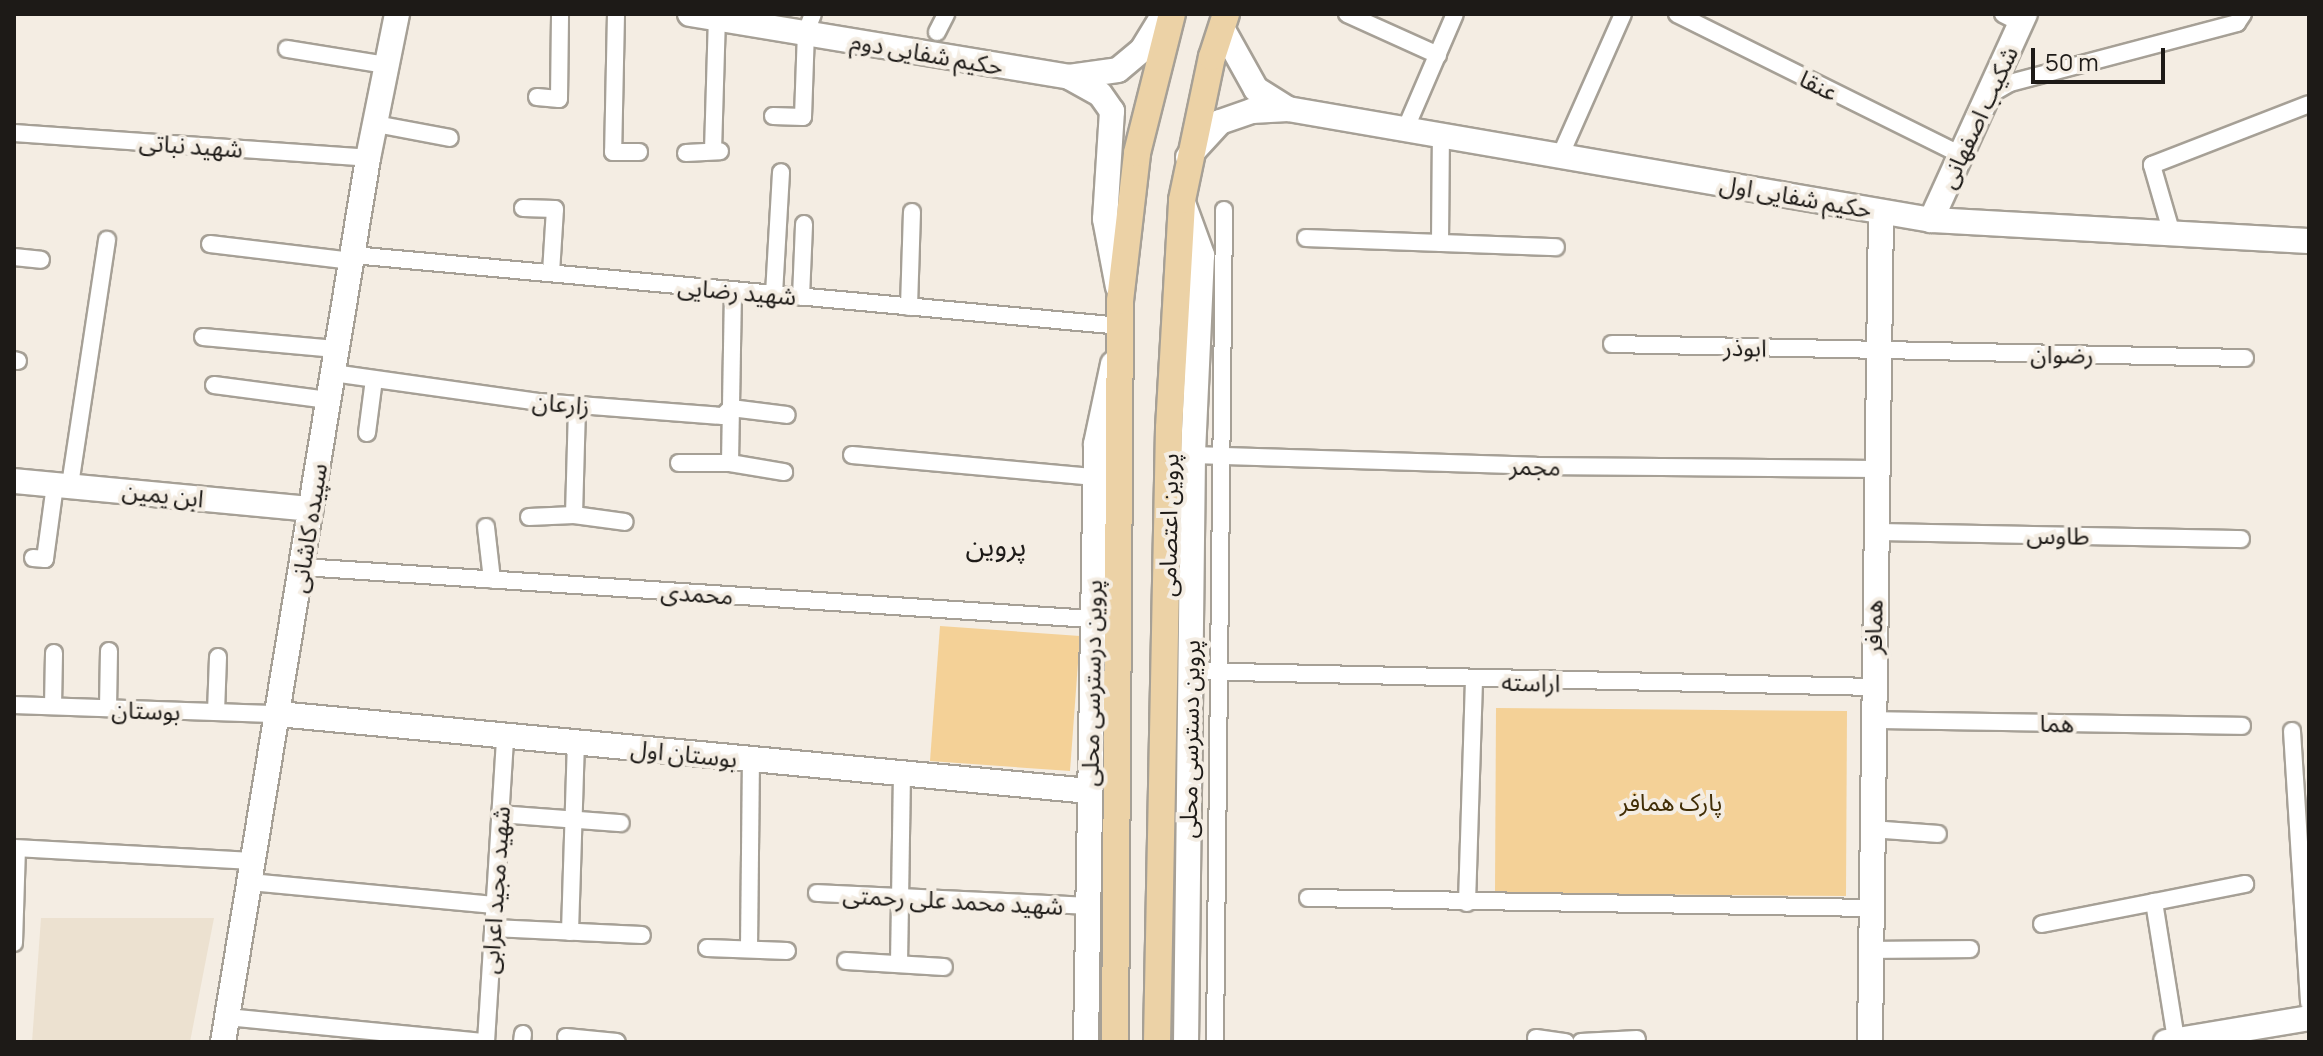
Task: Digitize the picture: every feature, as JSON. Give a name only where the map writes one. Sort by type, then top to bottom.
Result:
[{"type":"main road","name":"پروین اعتصامی","points":[[1115,1042],[1120,313],[1137,153],[1172,14]]},
{"type":"main road","name":"پروین اعتصامی","points":[[1157,1042],[1169,428],[1182,200],[1188,157],[1224,21]]},
{"type":"street","name":"سپیده کاشانی","points":[[223,1042],[368,158],[397,14]]},
{"type":"street","points":[[537,97],[559,99],[560,14]]},
{"type":"street","points":[[616,14],[613,152],[639,152]]},
{"type":"street","name":"حکیم شفایی دوم","points":[[690,14],[809,23],[1069,77]]},
{"type":"street","points":[[937,32],[946,14]]},
{"type":"street","points":[[1069,77],[1118,70],[1142,50],[1164,14]]},
{"type":"street","points":[[1347,14],[1438,55]]},
{"type":"street","points":[[1405,130],[1455,14]]},
{"type":"street","points":[[1561,154],[1623,14]]},
{"type":"street","name":"عنقا","points":[[1677,14],[1961,155]]},
{"type":"street","points":[[1987,96],[2010,83],[2237,23],[2243,14]]},
{"type":"street","name":"شکیب اصفهانی","points":[[1931,220],[1987,96],[2016,17]]},
{"type":"street","points":[[686,153],[718,151],[717,18]]},
{"type":"street","points":[[1224,21],[1256,89],[1288,109]]},
{"type":"street","points":[[773,116],[803,117],[809,23]]},
{"type":"street","points":[[287,49],[386,65]]},
{"type":"street","points":[[1069,77],[1100,94],[1112,111],[1105,219],[1120,313]]},
{"type":"street","points":[[2172,234],[2152,165],[2309,104]]},
{"type":"street","points":[[1188,157],[1220,122],[1252,111],[1288,109]]},
{"type":"street","name":"حکیم شفایی اول","points":[[1288,109],[1931,220],[2309,241]]},
{"type":"street","points":[[376,124],[450,138]]},
{"type":"street","name":"شهید نباتی","points":[[14,133],[368,158]]},
{"type":"street","points":[[1440,243],[1441,135]]},
{"type":"street","points":[[774,294],[781,172]]},
{"type":"street","name":"پروین دسترسی محلی","points":[[1182,200],[1202,255],[1193,455],[1186,1042]]},
{"type":"street","points":[[523,208],[555,209],[551,273]]},
{"type":"street","points":[[1215,1042],[1224,210]]},
{"type":"street","points":[[909,307],[912,212]]},
{"type":"street","name":"همافر","points":[[1870,1042],[1872,687],[1881,212]]},
{"type":"street","points":[[801,297],[804,224]]},
{"type":"street","points":[[1306,238],[1556,247]]},
{"type":"street","points":[[33,558],[45,559],[63,485],[107,240]]},
{"type":"street","name":"شهید رضایی","points":[[210,244],[909,307],[1120,313]]},
{"type":"street","points":[[14,257],[41,260]]},
{"type":"street","points":[[730,463],[733,290]]},
{"type":"street","name":"پروین درسترسی محلی","points":[[1086,1042],[1096,444],[1120,313]]},
{"type":"street","name":"زارعان","points":[[203,337],[334,361],[374,379],[577,405],[723,416],[731,408],[787,415]]},
{"type":"street","name":"ابوذر","points":[[1612,344],[1879,350]]},
{"type":"street","name":"رضوان","points":[[1879,350],[2245,358]]},
{"type":"street","points":[[367,433],[374,379]]},
{"type":"street","points":[[214,385],[328,400]]},
{"type":"street","points":[[574,515],[577,405]]},
{"type":"street","points":[[852,455],[1095,477]]},
{"type":"street","name":"مجمر","points":[[1193,455],[1536,466],[1876,469]]},
{"type":"street","points":[[679,463],[730,463],[784,472]]},
{"type":"street","name":"ابن یمین","points":[[14,481],[311,509]]},
{"type":"street","points":[[529,517],[574,515],[625,522]]},
{"type":"street","points":[[486,527],[492,580]]},
{"type":"street","name":"طاوس","points":[[1875,532],[2241,539]]},
{"type":"street","name":"محمدی","points":[[302,567],[1092,619]]},
{"type":"street","points":[[108,708],[109,651]]},
{"type":"street","points":[[53,706],[54,653]]},
{"type":"street","points":[[216,712],[218,657]]},
{"type":"street","name":"اراسته","points":[[1190,671],[1220,675],[1474,681],[1872,687]]},
{"type":"street","points":[[1467,903],[1474,681]]},
{"type":"street","name":"بوستان","points":[[14,705],[278,714]]},
{"type":"street","name":"بوستان اول","points":[[278,714],[1090,791]]},
{"type":"street","name":"هما","points":[[1872,720],[2242,726]]},
{"type":"street","points":[[2292,731],[2309,1002]]},
{"type":"street","name":"شهید مجید اعرابی","points":[[484,1042],[505,737]]},
{"type":"street","points":[[570,932],[576,743]]},
{"type":"street","points":[[749,948],[751,760]]},
{"type":"street","points":[[899,964],[902,773]]},
{"type":"street","points":[[500,814],[621,823]]},
{"type":"street","points":[[1872,829],[1938,834]]},
{"type":"street","points":[[14,943],[15,848],[252,872],[494,905]]},
{"type":"street","points":[[2042,924],[2245,884]]},
{"type":"street","name":"شهید محمد علی رحمتی","points":[[817,893],[1088,906]]},
{"type":"street","points":[[1308,898],[1870,908]]},
{"type":"street","points":[[2154,902],[2171,1041],[2309,1018]]},
{"type":"street","points":[[493,928],[642,935]]},
{"type":"street","points":[[707,948],[787,951]]},
{"type":"street","points":[[1872,950],[1970,949]]},
{"type":"street","points":[[846,961],[944,967]]},
{"type":"street","points":[[227,1017],[484,1042]]},
{"type":"street","points":[[566,1037],[615,1042]]},
{"type":"street","points":[[1536,1038],[1566,1042]]},
{"type":"street","points":[[1581,1042],[1637,1039]]},
{"type":"shaded area","points":[[41,918],[214,918],[190,1042],[32,1042]]},
{"type":"green space","points":[[940,626],[1080,636],[1070,771],[930,761]]},
{"type":"green space","name":"پارک همافر","points":[[1496,708],[1847,711],[1846,896],[1495,893]]},
{"type":"district","name":"پروین","points":[[996,545]]}]
